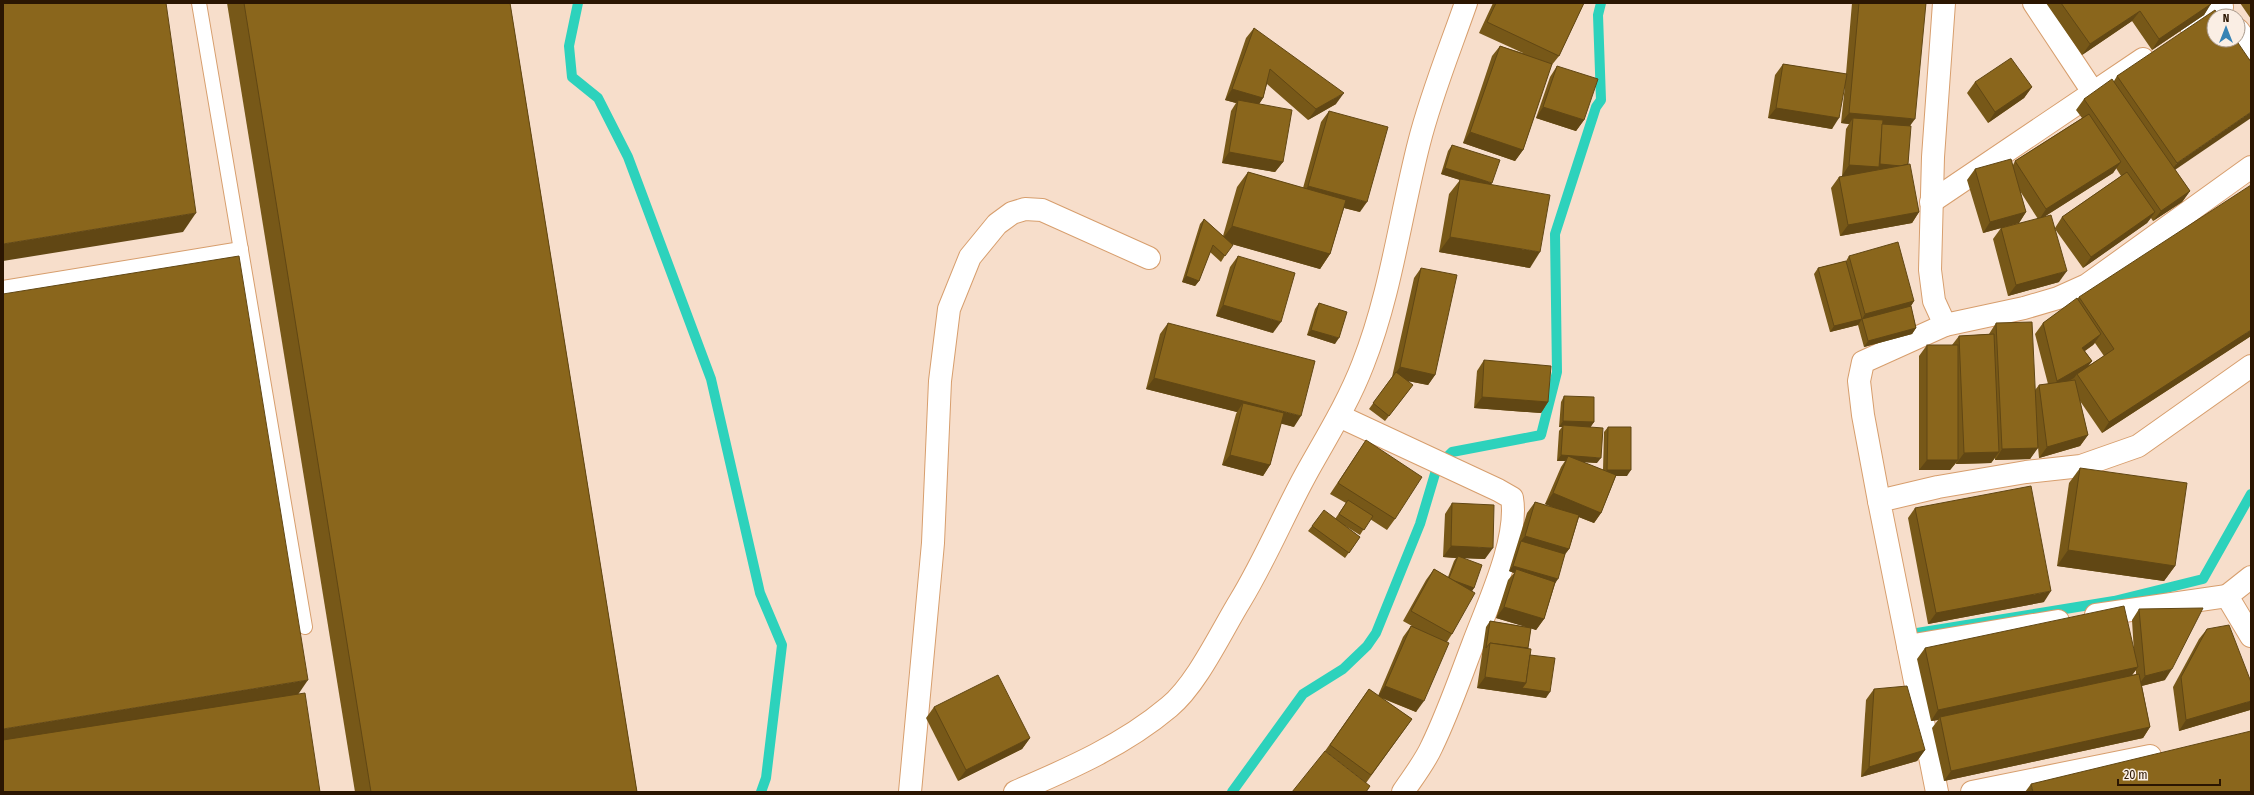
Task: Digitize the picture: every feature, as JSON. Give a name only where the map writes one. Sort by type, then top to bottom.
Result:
[{"type":"street","points":[[1015,792],[1069,770],[1132,735],[1171,706],[1196,675],[1256,574],[1305,475],[1339,416],[1363,365],[1390,280],[1419,142],[1437,83],[1466,3]]},
{"type":"street","points":[[1944,3],[1931,202],[1930,270],[1934,301],[1945,325]]},
{"type":"street","points":[[2034,3],[2093,92]]},
{"type":"street","points":[[1931,202],[2093,92],[2206,19]]},
{"type":"street","points":[[1937,792],[1863,415],[1859,381],[1863,362],[1945,325],[2024,308],[2058,298],[2087,285],[2251,167]]},
{"type":"street","points":[[910,792],[933,543],[940,382],[950,309],[970,257],[997,224],[1012,213],[1025,208],[1042,210],[1149,258]]},
{"type":"street","points":[[1879,501],[1945,486],[2026,472],[2081,466],[2131,449],[2169,426],[2251,366]]},
{"type":"street","points":[[1339,416],[1441,463],[1512,498],[1514,510],[1512,530],[1496,583],[1432,747],[1403,792]]},
{"type":"street","points":[[1908,646],[2227,596],[2251,577]]},
{"type":"street","points":[[2227,596],[2251,636]]},
{"type":"street","points":[[1972,792],[2174,751]]},
{"type":"lane","points":[[199,3],[305,627]]},
{"type":"lane","points":[[3,288],[240,249]]},
{"type":"building","points":[[3,3],[166,3],[196,213],[3,244]]},
{"type":"building","points":[[244,3],[510,3],[637,792],[371,792]]},
{"type":"building","points":[[1496,3],[1584,3],[1559,56],[1487,22]]},
{"type":"building","points":[[1859,3],[1926,3],[1915,119],[1849,113]]},
{"type":"building","points":[[2061,3],[2211,4],[2159,39],[2140,11],[2090,44]]},
{"type":"building","points":[[2206,16],[2206,48],[2241,48],[2251,62],[2251,112],[2177,163],[2117,76]]},
{"type":"building","points":[[1254,28],[1344,93],[1316,109],[1270,69],[1263,98],[1232,89]]},
{"type":"building","points":[[1500,46],[1552,64],[1523,150],[1470,132]]},
{"type":"building","points":[[2011,58],[2032,87],[1995,112],[1975,82]]},
{"type":"building","points":[[1783,64],[1847,74],[1839,118],[1776,108]]},
{"type":"building","points":[[1557,66],[1598,79],[1584,120],[1543,107]]},
{"type":"building","points":[[2112,79],[2190,191],[2161,211],[2084,99]]},
{"type":"building","points":[[1238,100],[1292,110],[1283,162],[1229,152]]},
{"type":"building","points":[[1329,111],[1388,127],[1367,202],[1308,186]]},
{"type":"building","points":[[2089,114],[2121,162],[2046,209],[2015,161]]},
{"type":"building","points":[[1853,118],[1883,120],[1879,167],[1849,165]]},
{"type":"building","points":[[1882,124],[1911,126],[1908,164],[1901,166],[1880,164]]},
{"type":"building","points":[[1452,145],[1500,160],[1492,183],[1445,168]]},
{"type":"building","points":[[2011,159],[2026,212],[1990,222],[1975,169]]},
{"type":"building","points":[[1910,164],[1919,212],[1848,225],[1839,177]]},
{"type":"building","points":[[1248,172],[1346,200],[1330,254],[1232,226]]},
{"type":"building","points":[[2127,172],[2155,212],[2091,257],[2062,217]]},
{"type":"building","points":[[1460,179],[1550,195],[1540,252],[1450,237]]},
{"type":"building","points":[[2251,185],[2251,330],[2109,422],[2077,374],[2114,349],[2079,297]]},
{"type":"building","points":[[2051,215],[2067,271],[2016,285],[2001,228]]},
{"type":"building","points":[[1204,219],[1233,245],[1225,256],[1213,245],[1199,281],[1186,276]]},
{"type":"building","points":[[1898,242],[1914,301],[1865,314],[1849,256]]},
{"type":"building","points":[[239,256],[308,680],[3,729],[3,294]]},
{"type":"building","points":[[1238,256],[1295,273],[1281,322],[1223,305]]},
{"type":"building","points":[[1846,261],[1862,319],[1834,326],[1818,268]]},
{"type":"building","points":[[1421,268],[1457,275],[1435,375],[1400,367]]},
{"type":"building","points":[[2077,298],[2101,334],[2082,348],[2092,361],[2057,381],[2043,323]]},
{"type":"building","points":[[1319,303],[1347,312],[1339,338],[1311,330]]},
{"type":"building","points":[[1911,306],[1916,328],[1868,341],[1862,319]]},
{"type":"building","points":[[2032,322],[2038,448],[2002,449],[1996,323]]},
{"type":"building","points":[[1168,323],[1315,361],[1301,416],[1154,378]]},
{"type":"building","points":[[1994,334],[1999,452],[1964,453],[1959,336]]},
{"type":"building","points":[[1927,345],[1958,345],[1958,460],[1927,460]]},
{"type":"building","points":[[1484,360],[1551,366],[1548,402],[1482,397]]},
{"type":"building","points":[[1396,372],[1413,385],[1389,416],[1373,403]]},
{"type":"building","points":[[2075,380],[2088,435],[2047,447],[2039,385]]},
{"type":"building","points":[[1564,396],[1594,397],[1594,422],[1563,421]]},
{"type":"building","points":[[1243,403],[1284,413],[1270,465],[1230,455]]},
{"type":"building","points":[[1563,425],[1603,428],[1601,458],[1561,455]]},
{"type":"building","points":[[1608,427],[1631,427],[1631,470],[1607,470]]},
{"type":"building","points":[[1366,440],[1422,477],[1395,519],[1338,483]]},
{"type":"building","points":[[1568,456],[1616,475],[1601,513],[1553,493]]},
{"type":"building","points":[[2080,468],[2187,483],[2175,566],[2068,550]]},
{"type":"building","points":[[2031,486],[2051,591],[1936,613],[1915,508]]},
{"type":"building","points":[[1348,500],[1373,516],[1364,530],[1339,514]]},
{"type":"building","points":[[1535,502],[1579,515],[1569,549],[1525,536]]},
{"type":"building","points":[[1452,503],[1494,505],[1493,548],[1451,546]]},
{"type":"building","points":[[1324,510],[1360,537],[1349,553],[1312,526]]},
{"type":"building","points":[[1521,541],[1565,554],[1558,579],[1513,566]]},
{"type":"building","points":[[1458,556],[1482,565],[1474,588],[1449,578]]},
{"type":"building","points":[[1434,569],[1475,593],[1452,634],[1411,611]]},
{"type":"building","points":[[1516,569],[1555,582],[1544,619],[1504,607]]},
{"type":"building","points":[[2124,606],[2138,667],[1938,710],[1925,648]]},
{"type":"building","points":[[2203,608],[2172,669],[2145,676],[2139,609]]},
{"type":"building","points":[[1490,621],[1531,628],[1528,648],[1490,643],[1486,648]]},
{"type":"building","points":[[2229,625],[2251,682],[2251,701],[2186,720],[2181,677],[2207,629]]},
{"type":"building","points":[[1411,626],[1449,643],[1424,701],[1385,686]]},
{"type":"building","points":[[1490,643],[1531,649],[1526,683],[1485,677]]},
{"type":"building","points":[[1530,655],[1555,658],[1550,692],[1522,688],[1526,683]]},
{"type":"building","points":[[2139,674],[2150,727],[1951,771],[1940,717]]},
{"type":"building","points":[[998,675],[1030,738],[966,770],[934,707]]},
{"type":"building","points":[[1907,686],[1925,750],[1869,767],[1874,689]]},
{"type":"building","points":[[1369,689],[1412,719],[1371,775],[1330,745]]},
{"type":"building","points":[[305,693],[320,792],[3,792],[3,740]]},
{"type":"building","points":[[2251,731],[2251,792],[2033,792],[2031,784]]},
{"type":"building","points":[[1325,751],[1370,786],[1366,792],[1292,792]]},
{"type":"waterway","points":[[578,3],[569,46],[572,77],[598,98],[628,157],[711,379],[760,593],[782,645],[766,778],[761,792]]},
{"type":"waterway","points":[[1232,792],[1303,694],[1343,669],[1367,646],[1376,633],[1420,524],[1437,467],[1452,452],[1541,435],[1557,372],[1555,234],[1596,107],[1601,100],[1598,15],[1601,3]]},
{"type":"waterway","points":[[1904,637],[1917,633],[2114,601],[2203,579],[2251,494]]}]
